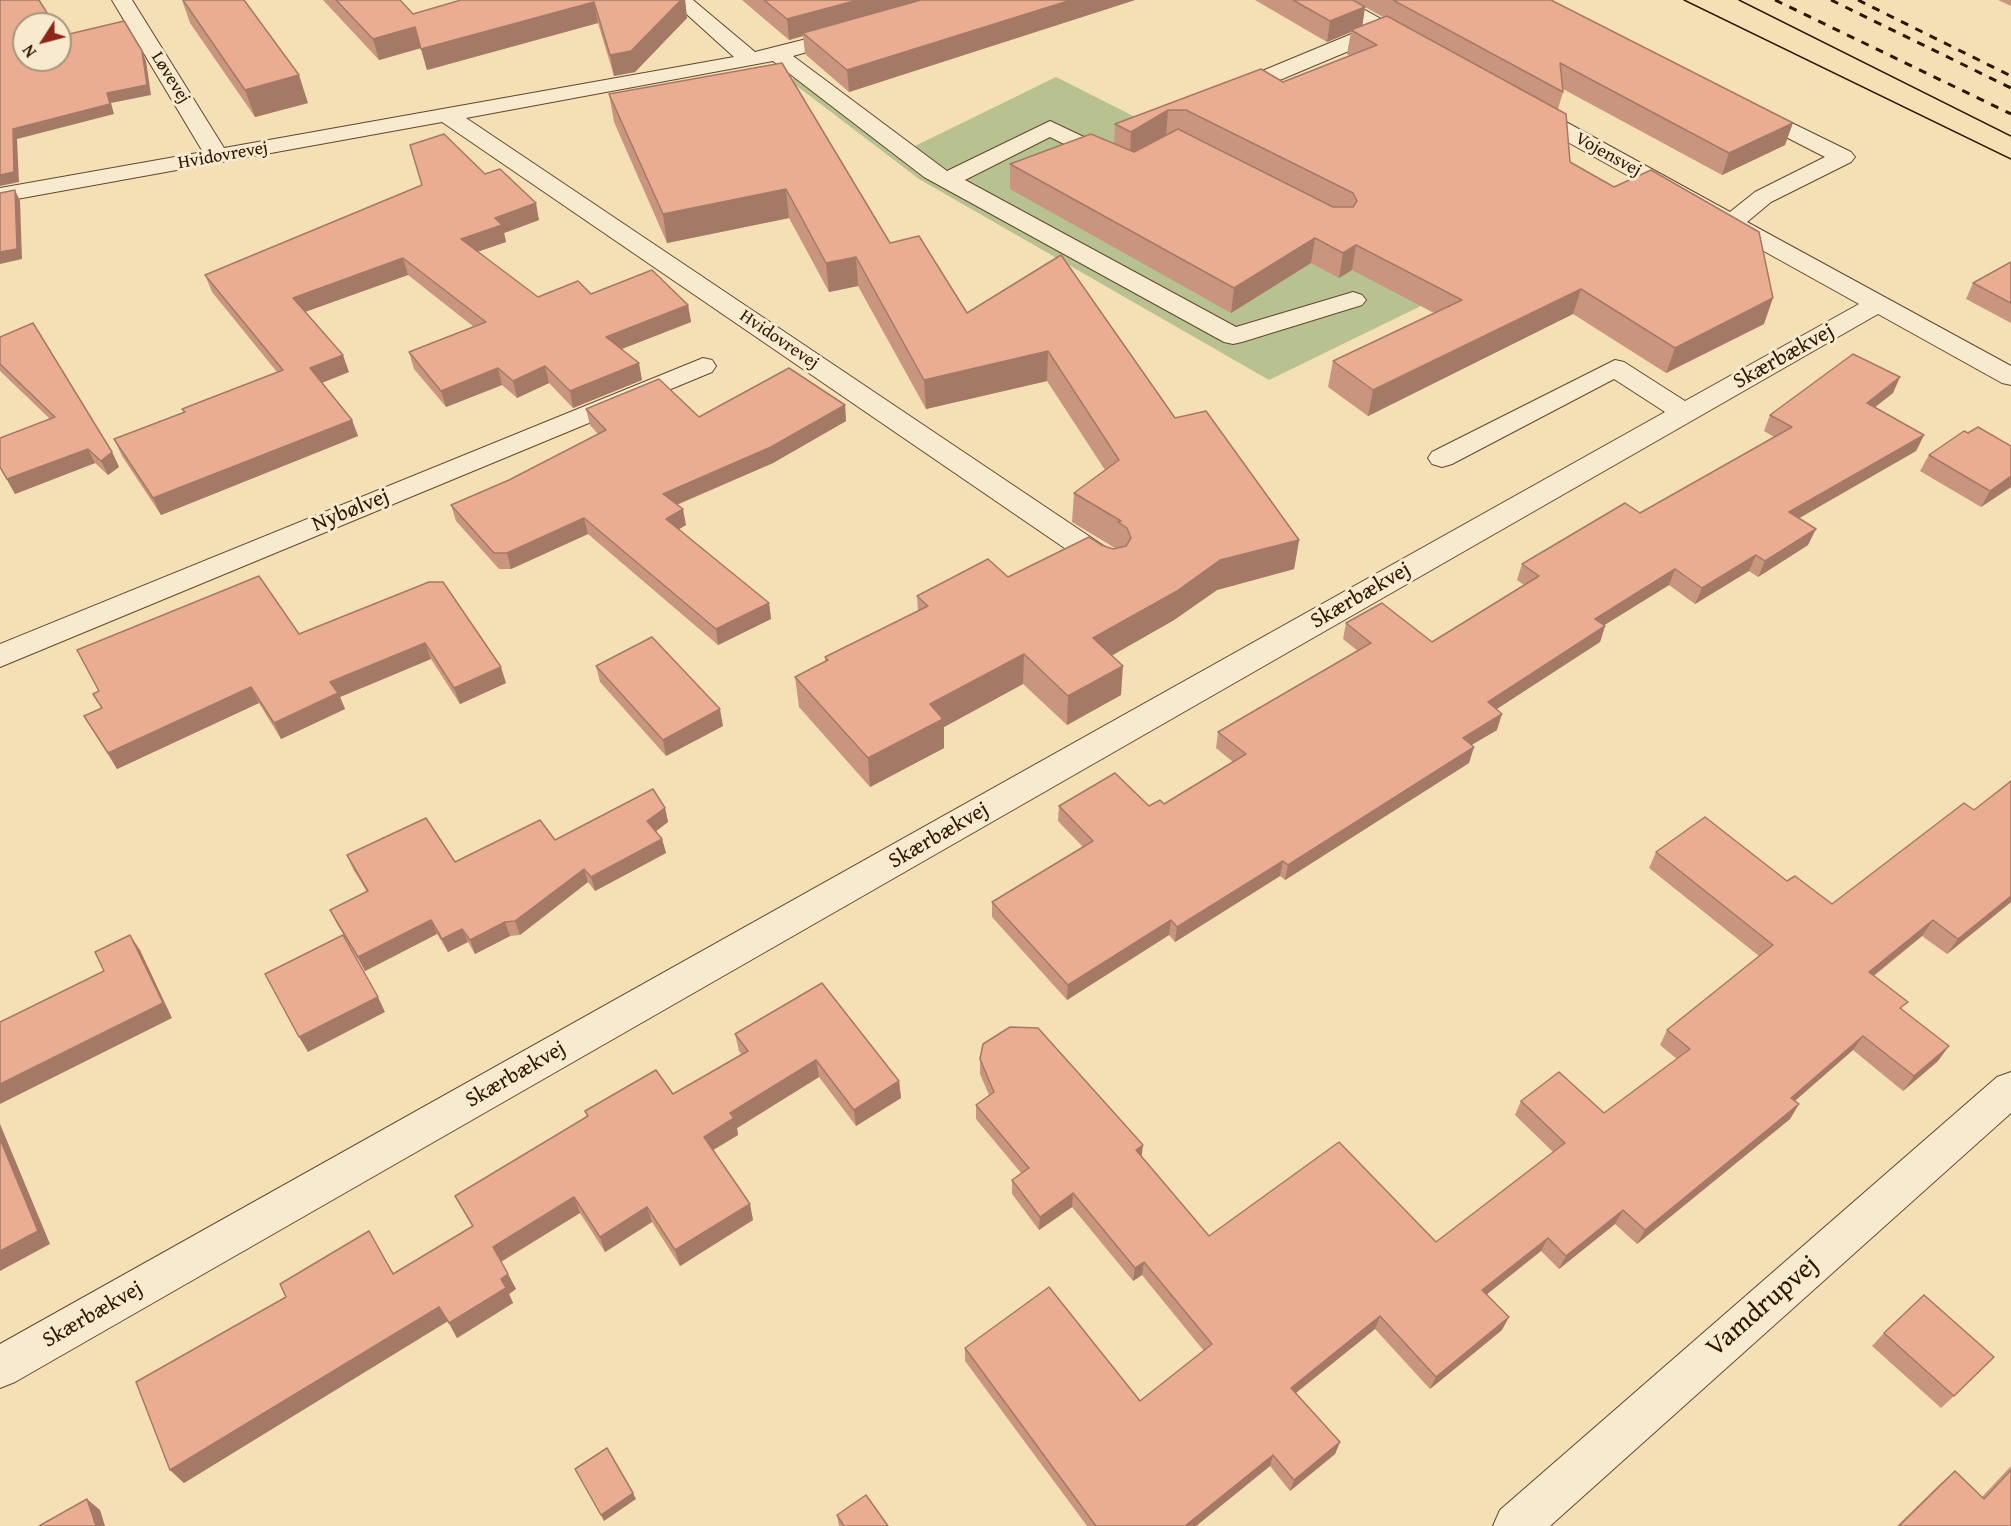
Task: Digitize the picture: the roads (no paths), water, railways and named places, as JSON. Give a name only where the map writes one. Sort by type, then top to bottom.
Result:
[{"type":"street","name":"Løvevej","points":[[122,0],[218,157]]},
{"type":"street","points":[[681,0],[751,60]]},
{"type":"street","points":[[1332,0],[1424,52]]},
{"type":"street","name":"Hvidovrevej","points":[[0,195],[751,60],[871,28]]},
{"type":"street","points":[[1212,100],[1383,29]]},
{"type":"street","points":[[776,53],[947,180],[1233,336],[1353,300]]},
{"type":"street","name":"Vojensvej","points":[[1506,98],[2011,378]]},
{"type":"street","points":[[1728,98],[1843,157],[1763,197],[1731,223]]},
{"type":"street","name":"Hvidovrevej","points":[[446,115],[1112,566]]},
{"type":"street","points":[[947,180],[1050,128],[1131,168]]},
{"type":"street","name":"Skærbækvej","points":[[0,1367],[1877,304]]},
{"type":"street","name":"Nybølvej","points":[[0,656],[703,366]]},
{"type":"street","points":[[1442,458],[1615,368],[1685,413]]},
{"type":"street","name":"Vamdrupvej","points":[[1515,1526],[2011,1089]]},
{"type":"tram line","points":[[1684,0],[2011,159]]},
{"type":"tram line","points":[[1739,0],[2011,136]]},
{"type":"railway","points":[[1775,0],[2011,114]]},
{"type":"railway","points":[[1831,0],[2011,88]]},
{"type":"railway","points":[[1858,0],[2011,76]]}]
